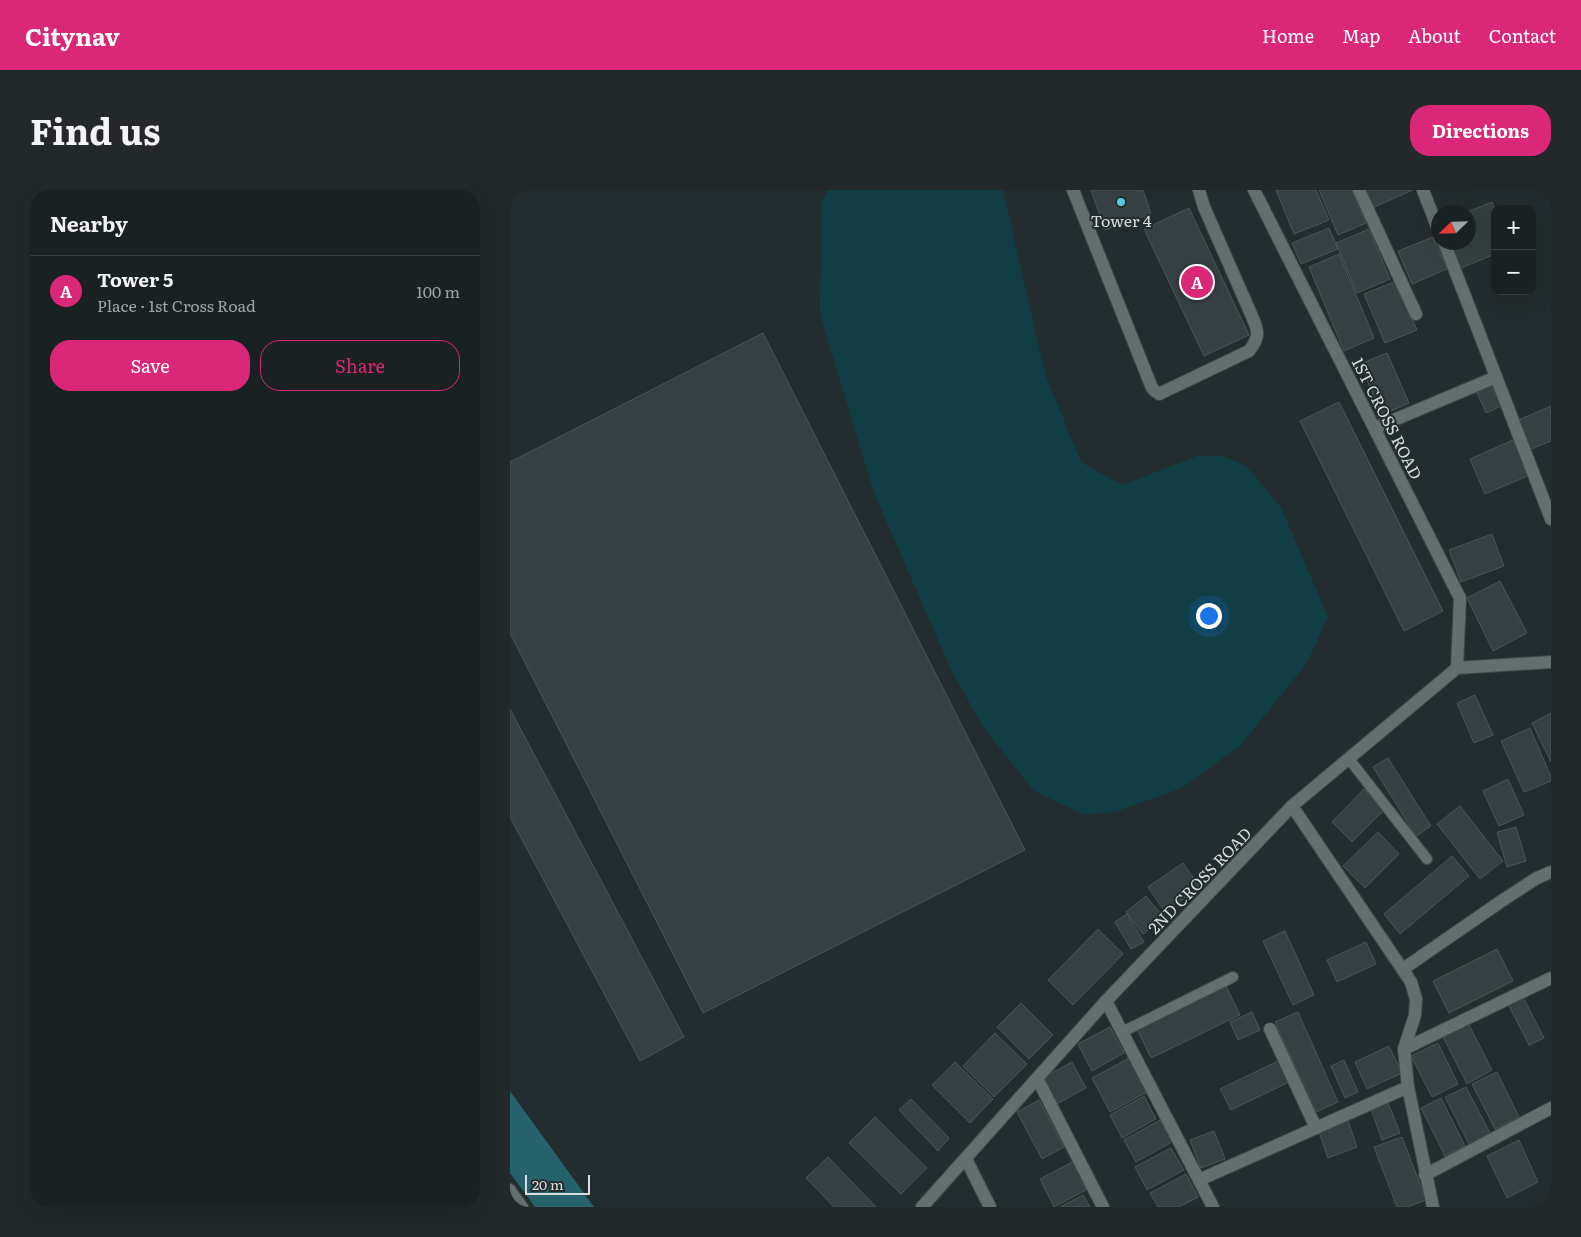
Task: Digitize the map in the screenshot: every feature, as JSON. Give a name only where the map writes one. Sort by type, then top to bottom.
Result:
[{"type":"street","points":[[1073,190],[1152,388],[1159,394],[1249,350],[1256,341],[1258,330],[1198,190]]},
{"type":"street","name":"1ST CROSS ROAD","points":[[1254,190],[1460,598],[1457,668]]},
{"type":"street","points":[[1359,190],[1416,314]]},
{"type":"street","points":[[1423,190],[1431,211]]},
{"type":"street","points":[[1447,250],[1551,519]]},
{"type":"street","points":[[1375,428],[1496,377]]},
{"type":"street","points":[[1457,668],[1551,662]]},
{"type":"street","name":"2ND CROSS ROAD","points":[[922,1207],[1106,1000],[1292,806],[1457,668]]},
{"type":"street","points":[[1292,806],[1411,982],[1416,999],[1415,1015],[1404,1049],[1408,1087],[1426,1175],[1430,1206]]},
{"type":"street","points":[[1403,970],[1503,900],[1537,878],[1551,872]]},
{"type":"street","points":[[1404,1049],[1551,978]]},
{"type":"street","points":[[1106,1000],[1213,1207]]},
{"type":"street","points":[[1270,1029],[1316,1128]]},
{"type":"street","points":[[1037,1078],[1103,1207]]},
{"type":"street","points":[[1199,1180],[1408,1087]]},
{"type":"street","points":[[1426,1175],[1551,1108]]},
{"type":"street","points":[[966,1159],[990,1207]]},
{"type":"lane","points":[[1348,759],[1427,859]]},
{"type":"lane","points":[[1122,1032],[1233,977]]},
{"type":"lane","points":[[510,1189],[523,1207]]},
{"type":"shaded area","points":[[828,190],[1003,190],[1045,373],[1081,462],[1122,485],[1197,456],[1223,456],[1246,466],[1281,507],[1328,617],[1307,663],[1240,746],[1182,788],[1115,812],[1084,815],[1034,791],[983,727],[951,670],[874,493],[820,315],[821,203]]},
{"type":"shaded area","points":[[510,1091],[594,1207],[535,1207],[510,1173]]},
{"type":"building","name":"Tower 4","points":[[1091,190],[1143,190],[1151,214],[1105,230]]},
{"type":"building","points":[[1276,190],[1316,190],[1329,220],[1294,234]]},
{"type":"building","points":[[1319,190],[1352,190],[1366,223],[1338,235]]},
{"type":"building","points":[[1364,190],[1413,190],[1372,208]]},
{"type":"building","points":[[1492,202],[1493,205],[1491,205],[1491,256],[1459,269],[1451,250],[1476,250],[1476,208]]},
{"type":"building","points":[[1189,208],[1249,335],[1204,356],[1144,229]]},
{"type":"building","points":[[1329,228],[1338,249],[1301,264],[1292,243]]},
{"type":"building","points":[[1369,229],[1390,279],[1357,293],[1336,243]]},
{"type":"building","points":[[1431,238],[1431,250],[1439,250],[1447,269],[1412,284],[1398,251]]},
{"type":"building","points":[[1339,254],[1374,338],[1344,351],[1309,267]]},
{"type":"building","points":[[1396,281],[1417,330],[1385,343],[1364,294]]},
{"type":"building","points":[[763,333],[1025,850],[703,1013],[510,633],[510,462]]},
{"type":"building","points":[[1387,353],[1409,403],[1382,415],[1360,364]]},
{"type":"building","points":[[1491,384],[1501,406],[1486,413],[1476,390]]},
{"type":"building","points":[[1339,402],[1443,611],[1404,631],[1300,421]]},
{"type":"building","points":[[1551,406],[1551,441],[1529,450],[1516,421]]},
{"type":"building","points":[[1513,440],[1528,476],[1485,494],[1470,459]]},
{"type":"building","points":[[1492,534],[1504,566],[1461,582],[1449,550]]},
{"type":"building","points":[[1500,581],[1527,633],[1493,651],[1467,598]]},
{"type":"building","points":[[1475,695],[1493,735],[1474,743],[1457,703]]},
{"type":"building","points":[[510,709],[684,1037],[640,1061],[510,817]]},
{"type":"building","points":[[1551,713],[1551,762],[1532,723]]},
{"type":"building","points":[[1530,728],[1551,781],[1524,792],[1501,741]]},
{"type":"building","points":[[1388,758],[1431,826],[1416,836],[1373,767]]},
{"type":"building","points":[[1508,779],[1524,815],[1499,826],[1483,791]]},
{"type":"building","points":[[1364,789],[1385,809],[1352,842],[1332,822]]},
{"type":"building","points":[[1460,806],[1503,861],[1480,879],[1437,824]]},
{"type":"building","points":[[1516,827],[1526,861],[1507,867],[1497,832]]},
{"type":"building","points":[[1378,832],[1399,854],[1365,888],[1343,866]]},
{"type":"building","points":[[1452,856],[1469,876],[1400,934],[1384,914]]},
{"type":"building","points":[[1183,863],[1200,887],[1165,912],[1148,887]]},
{"type":"building","points":[[1146,896],[1164,918],[1143,934],[1126,912]]},
{"type":"building","points":[[1127,914],[1144,942],[1131,949],[1115,922]]},
{"type":"building","points":[[1098,929],[1123,954],[1073,1005],[1048,980]]},
{"type":"building","points":[[1285,931],[1314,995],[1293,1005],[1263,941]]},
{"type":"building","points":[[1366,942],[1376,964],[1337,982],[1327,960]]},
{"type":"building","points":[[1497,949],[1513,981],[1449,1013],[1433,981]]},
{"type":"building","points":[[1226,986],[1240,1015],[1151,1058],[1137,1029]]},
{"type":"building","points":[[1522,995],[1544,1038],[1529,1045],[1507,1002]]},
{"type":"building","points":[[1021,1003],[1053,1035],[1029,1059],[997,1027]]},
{"type":"building","points":[[1252,1012],[1260,1030],[1238,1040],[1230,1022]]},
{"type":"building","points":[[1298,1012],[1338,1102],[1316,1112],[1275,1022]]},
{"type":"building","points":[[1468,1023],[1492,1070],[1467,1084],[1443,1037]]},
{"type":"building","points":[[1110,1027],[1124,1053],[1092,1071],[1078,1044]]},
{"type":"building","points":[[995,1033],[1027,1064],[994,1097],[963,1066]]},
{"type":"building","points":[[1438,1043],[1458,1084],[1432,1097],[1411,1056]]},
{"type":"building","points":[[1389,1046],[1402,1073],[1367,1089],[1355,1062]]},
{"type":"building","points":[[1129,1058],[1147,1092],[1110,1112],[1092,1078]]},
{"type":"building","points":[[1344,1060],[1358,1092],[1345,1098],[1331,1066]]},
{"type":"building","points":[[1278,1061],[1289,1082],[1231,1110],[1220,1089]]},
{"type":"building","points":[[955,1062],[993,1099],[970,1123],[932,1085]]},
{"type":"building","points":[[1072,1062],[1086,1088],[1055,1105],[1041,1079]]},
{"type":"building","points":[[1497,1072],[1519,1117],[1495,1129],[1472,1084]]},
{"type":"building","points":[[1466,1087],[1490,1133],[1469,1144],[1445,1097]]},
{"type":"building","points":[[1144,1096],[1156,1119],[1122,1138],[1110,1115]]},
{"type":"building","points":[[1441,1098],[1465,1146],[1445,1156],[1421,1108]]},
{"type":"building","points":[[911,1099],[949,1138],[938,1151],[899,1110]]},
{"type":"building","points":[[1039,1100],[1064,1147],[1042,1159],[1017,1112]]},
{"type":"building","points":[[1387,1100],[1400,1133],[1382,1140],[1370,1106]]},
{"type":"building","points":[[875,1117],[927,1168],[901,1194],[849,1143]]},
{"type":"building","points":[[1347,1118],[1357,1147],[1328,1158],[1318,1129]]},
{"type":"building","points":[[1160,1120],[1172,1142],[1136,1162],[1124,1140]]},
{"type":"building","points":[[1214,1131],[1225,1159],[1201,1168],[1190,1140]]},
{"type":"building","points":[[1402,1137],[1426,1200],[1407,1207],[1397,1207],[1374,1147]]},
{"type":"building","points":[[1519,1140],[1538,1182],[1507,1198],[1487,1156]]},
{"type":"building","points":[[1171,1148],[1184,1170],[1147,1190],[1135,1167]]},
{"type":"building","points":[[828,1157],[876,1207],[834,1207],[806,1178]]},
{"type":"building","points":[[1074,1161],[1086,1190],[1054,1207],[1040,1179]]},
{"type":"building","points":[[1186,1174],[1198,1197],[1179,1207],[1158,1207],[1150,1193]]},
{"type":"building","points":[[1083,1195],[1090,1207],[1060,1207]]},
{"type":"place","name":"Tower 4","points":[[1121,202]]},
{"type":"place","name":"Tower 5","points":[[1197,282]]}]
